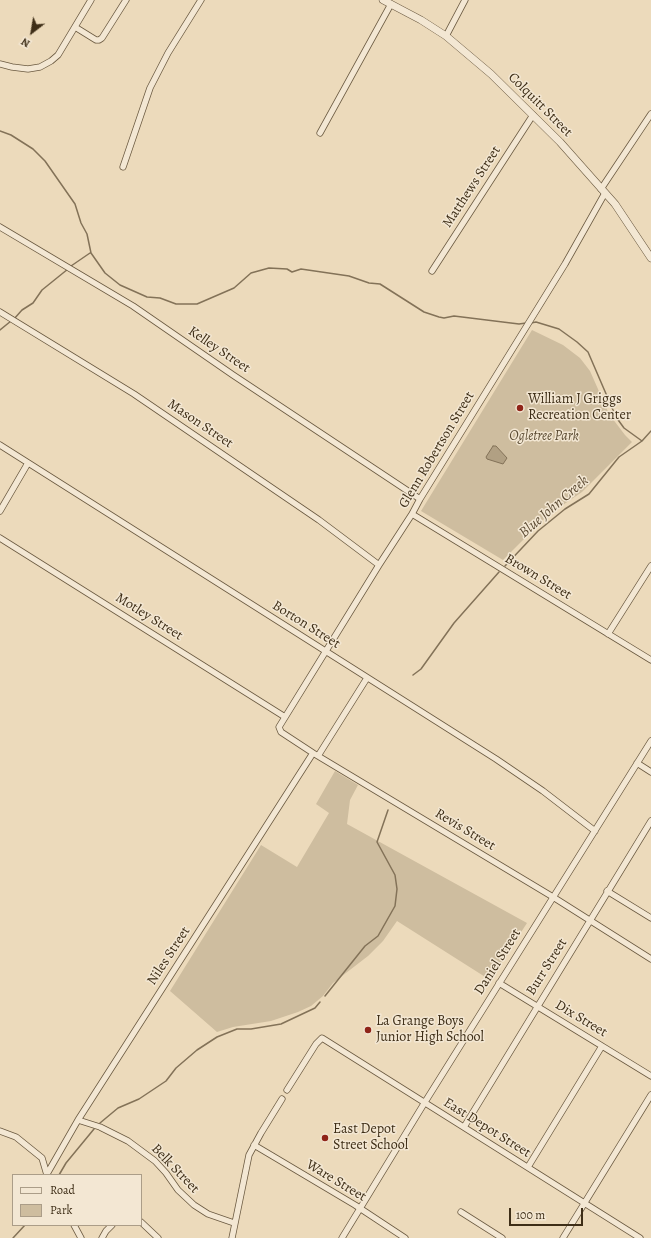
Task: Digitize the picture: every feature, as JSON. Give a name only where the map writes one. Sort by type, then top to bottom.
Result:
[{"type":"street","points":[[0,64],[28,69],[40,67],[58,56],[91,0]]},
{"type":"street","points":[[75,28],[96,40],[99,40],[102,38],[126,0]]},
{"type":"street","points":[[123,167],[150,88],[168,53],[200,0]]},
{"type":"street","name":"Colquitt Street","points":[[383,0],[421,20],[446,36],[491,74],[560,142],[603,191],[624,217],[651,258]]},
{"type":"street","points":[[446,36],[465,0]]},
{"type":"street","points":[[320,133],[391,4]]},
{"type":"street","name":"Glenn Robertson Street","points":[[285,717],[412,514],[565,264],[603,191],[651,114]]},
{"type":"street","name":"Matthews Street","points":[[432,271],[533,115]]},
{"type":"street","name":"Kelley Street","points":[[0,227],[134,306],[233,375],[420,499]]},
{"type":"street","name":"Mason Street","points":[[0,312],[134,394],[319,520],[379,565]]},
{"type":"street","name":"Borton Street","points":[[0,445],[496,759],[543,791],[595,831]]},
{"type":"street","points":[[0,511],[28,463]]},
{"type":"street","name":"Brown Street","points":[[412,514],[651,660]]},
{"type":"street","name":"Motley Street","points":[[0,538],[285,717]]},
{"type":"street","points":[[608,634],[651,566]]},
{"type":"street","name":"Niles Street","points":[[48,1174],[78,1120],[315,754],[367,678]]},
{"type":"street","name":"Revis Street","points":[[285,717],[279,727],[281,732],[553,897],[651,959]]},
{"type":"street","name":"Daniel Street","points":[[342,1238],[424,1102],[651,741]]},
{"type":"street","points":[[637,763],[651,772]]},
{"type":"street","name":"Burr Street","points":[[464,1127],[651,821]]},
{"type":"street","points":[[607,891],[651,918]]},
{"type":"street","name":"Dix Street","points":[[499,983],[651,1076]]},
{"type":"street","name":"East Depot Street","points":[[287,1090],[316,1044],[322,1038],[640,1238]]},
{"type":"street","points":[[528,1167],[602,1046]]},
{"type":"street","points":[[563,1238],[651,1095]]},
{"type":"street","points":[[232,1238],[249,1156],[282,1099]]},
{"type":"street","name":"Belk Street","points":[[78,1120],[100,1127],[128,1142],[155,1161],[178,1190],[194,1205],[208,1214],[234,1223]]},
{"type":"street","points":[[0,1131],[16,1137],[42,1158],[47,1174]]},
{"type":"street","name":"Ware Street","points":[[254,1145],[406,1238]]},
{"type":"street","points":[[461,1212],[502,1238]]},
{"type":"street","points":[[142,1223],[158,1238]]},
{"type":"street","points":[[75,1226],[81,1238]]},
{"type":"street","points":[[102,1238],[111,1226]]},
{"type":"green space","name":"Ogletree Park","points":[[532,330],[563,345],[580,358],[590,371],[609,414],[632,442],[582,492],[548,515],[503,560],[421,511]]},
{"type":"green space","points":[[335,771],[358,785],[350,800],[347,824],[527,923],[490,980],[397,921],[383,941],[368,956],[333,983],[323,996],[311,1006],[271,1021],[233,1027],[217,1032],[170,991],[261,845],[297,867],[329,813],[316,804]]},
{"type":"shaded area","points":[[493,446],[496,446],[507,458],[503,464],[487,459],[486,457]]},
{"type":"waterway","points":[[0,131],[11,135],[33,149],[45,161],[75,204],[81,223],[87,234],[91,253],[105,273],[120,285],[147,297],[160,298],[176,304],[197,304],[234,288],[251,273],[269,268],[287,269],[292,272],[301,269],[349,276],[369,283],[380,284],[424,312],[439,317],[444,318],[454,316],[519,324],[526,323]]},
{"type":"waterway","points":[[71,266],[90,253]]},
{"type":"waterway","points":[[14,319],[22,310],[33,303],[42,290],[68,269]]},
{"type":"waterway","points":[[0,330],[11,321]]},
{"type":"waterway","points":[[531,323],[536,322],[559,329],[588,352],[616,417],[624,428],[642,441]]},
{"type":"waterway","name":"Blue John Creek","points":[[505,566],[538,531],[565,509],[589,494],[619,457],[642,441],[651,431]]},
{"type":"waterway","name":"Blue John Creek","points":[[413,675],[421,669],[454,623],[499,572]]},
{"type":"waterway","name":"Blue John Creek","points":[[325,996],[365,946],[378,936],[395,906],[397,889],[395,875],[377,842],[388,810]]},
{"type":"waterway","name":"Blue John Creek","points":[[100,1123],[118,1108],[139,1099],[166,1081],[176,1068],[197,1050],[217,1037],[237,1029],[251,1029],[281,1024],[315,1008],[320,1002]]},
{"type":"waterway","name":"Blue John Creek","points":[[60,1174],[66,1163],[94,1129]]},
{"type":"waterway","name":"Blue John Creek","points":[[13,1238],[24,1226]]},
{"type":"place","name":"William J Griggs Recreation Center","points":[[520,408]]},
{"type":"place","name":"La Grange Boys Junior High School","points":[[368,1030]]},
{"type":"place","name":"East Depot Street School","points":[[325,1138]]}]
